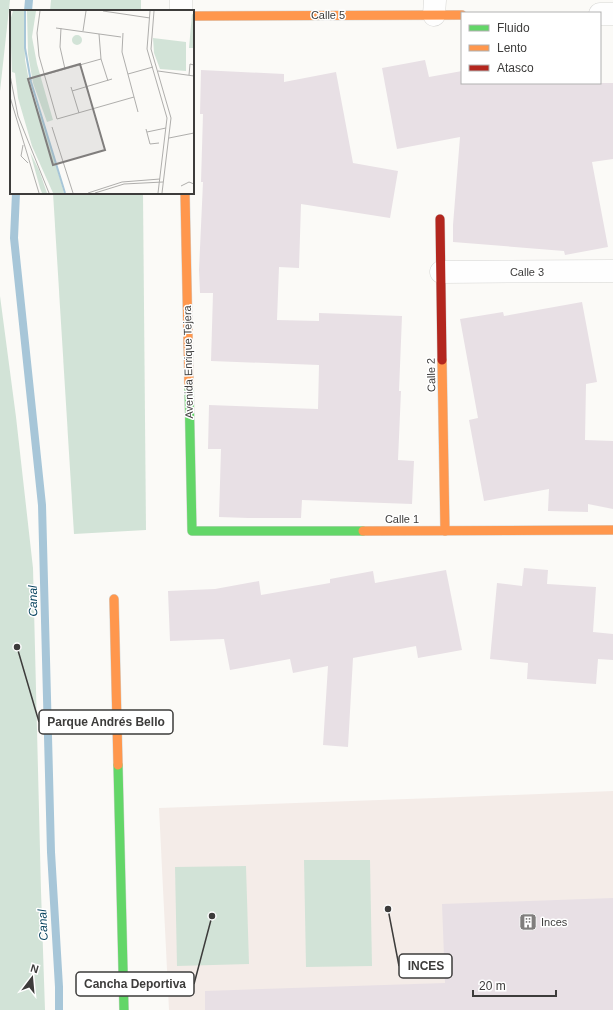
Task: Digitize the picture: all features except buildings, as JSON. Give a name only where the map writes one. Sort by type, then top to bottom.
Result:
[{"type":"street","name":"Calle 5","points":[[194,16],[434,8],[461,15]]},
{"type":"street","points":[[601,14],[613,14]]},
{"type":"street","name":"Avenida Enrique Tejera","points":[[185,194],[192,531]]},
{"type":"street","name":"Calle 2","points":[[440,219],[445,531]]},
{"type":"street","name":"Calle 3","points":[[441,272],[613,271]]},
{"type":"street","name":"Calle 1","points":[[192,531],[613,530]]},
{"type":"street","points":[[114,599],[124,1010]]},
{"type":"shaded area","name":"Inces","points":[[613,791],[613,1010],[169,1010],[159,808]]},
{"type":"green space","points":[[0,0],[10,0],[0,91]]},
{"type":"green space","points":[[51,0],[141,0],[141,10],[50,10]]},
{"type":"green space","points":[[53,194],[143,194],[146,530],[74,534]]},
{"type":"green space","points":[[0,296],[16,417],[33,568],[45,1010],[0,1010]]},
{"type":"green space","points":[[304,860],[370,860],[372,966],[306,967]]},
{"type":"green space","points":[[246,866],[249,964],[177,966],[175,867]]},
{"type":"waterway","name":"Canal","points":[[28,10],[29,0]]},
{"type":"waterway","name":"Canal","points":[[16,194],[14,238],[42,505],[51,852],[59,1010]]},
{"type":"traffic: fast","points":[[189,386],[192,531],[363,531]]},
{"type":"traffic: fast","points":[[118,765],[124,1010]]},
{"type":"traffic: slow","points":[[194,16],[461,15]]},
{"type":"traffic: slow","points":[[185,194],[189,386]]},
{"type":"traffic: slow","points":[[442,360],[445,531]]},
{"type":"traffic: slow","points":[[363,531],[613,530]]},
{"type":"traffic: slow","points":[[114,599],[118,765]]},
{"type":"traffic: jam","points":[[440,219],[442,360]]},
{"type":"place","name":"Parque Andrés Bello","points":[[17,647]]},
{"type":"place","name":"INCES","points":[[388,909]]},
{"type":"place","name":"Cancha Deportiva","points":[[212,916]]},
{"type":"place","name":"Inces","points":[[528,922]]}]
